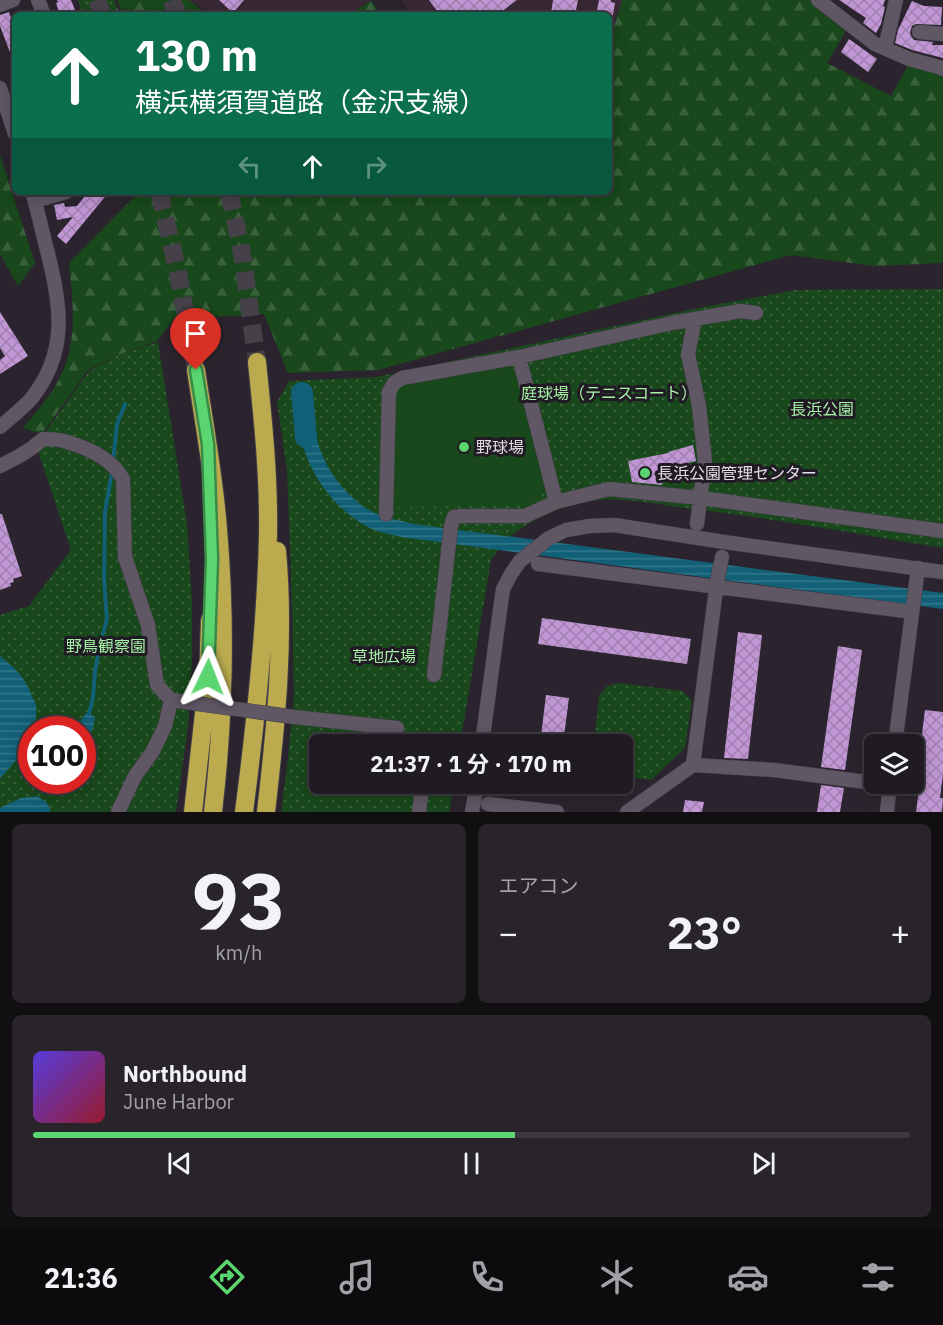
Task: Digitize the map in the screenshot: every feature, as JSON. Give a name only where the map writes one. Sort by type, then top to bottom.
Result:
[{"type":"highway","points":[[257,362],[279,568],[278,698],[266,812]]},
{"type":"highway","points":[[196,370],[218,528],[222,614],[222,694],[213,812]]},
{"type":"highway","points":[[244,812],[258,698],[264,622],[268,533],[265,439]]},
{"type":"highway","points":[[193,812],[208,677],[212,559],[208,444]]},
{"type":"street","points":[[0,5],[13,0]]},
{"type":"street","points":[[818,0],[875,44],[909,59],[943,69]]},
{"type":"street","points":[[885,48],[896,0]]},
{"type":"street","points":[[919,32],[943,34]]},
{"type":"street","points":[[0,88],[12,125]]},
{"type":"street","points":[[0,427],[30,400],[37,390],[50,367],[57,345],[59,307],[52,266],[33,197]]},
{"type":"street","points":[[386,514],[389,392],[394,383],[402,378],[519,357],[672,323],[740,311],[756,314]]},
{"type":"street","points":[[695,319],[688,354],[699,406],[705,461],[697,524]]},
{"type":"street","points":[[519,357],[556,502]]},
{"type":"street","points":[[0,466],[19,457],[43,439],[66,441],[91,451],[112,465],[123,479],[126,556],[148,625],[157,685],[171,700],[396,728]]},
{"type":"street","points":[[434,675],[451,526],[454,517],[525,516],[556,502],[609,489],[701,498],[943,531]]},
{"type":"street","points":[[483,734],[503,589],[520,561],[549,538],[566,530],[614,525],[943,572]]},
{"type":"street","points":[[693,765],[722,557]]},
{"type":"street","points":[[538,564],[909,609]]},
{"type":"street","points":[[897,734],[909,609],[918,568]]},
{"type":"street","points":[[118,812],[135,776],[153,751],[165,726],[171,700]]},
{"type":"street","points":[[627,812],[693,765],[774,770],[864,781]]},
{"type":"street","points":[[419,812],[421,794]]},
{"type":"street","points":[[472,812],[475,794]]},
{"type":"street","points":[[887,812],[889,794]]},
{"type":"street","points":[[488,804],[557,812]]},
{"type":"shaded area","points":[[189,0],[371,0],[357,12],[207,12]]},
{"type":"shaded area","points":[[401,0],[630,0],[612,68],[612,12],[411,12]]},
{"type":"green space","points":[[78,0],[114,0],[119,12],[82,12]]},
{"type":"green space","points":[[117,0],[189,0],[203,12],[123,12]]},
{"type":"green space","points":[[622,0],[811,0],[847,29],[827,63],[891,96],[910,62],[943,73],[943,263],[874,266],[791,255],[378,370],[288,373],[264,314],[174,319],[157,341],[121,354],[88,370],[42,434],[23,428],[57,383],[69,354],[73,324],[69,263],[136,195],[612,195],[612,34]]},
{"type":"green space","points":[[371,1],[380,12],[352,12]]},
{"type":"green space","points":[[0,155],[35,263],[18,286],[0,254]]},
{"type":"green space","name":"長浜公園","points":[[943,289],[943,548],[782,521],[626,500],[590,501],[569,506],[529,524],[511,536],[491,560],[462,734],[309,734],[309,794],[452,794],[449,812],[281,812],[294,694],[287,470],[277,402],[289,381],[377,377],[694,309],[795,290]]},
{"type":"green space","name":"野鳥観察園","points":[[158,342],[187,524],[192,602],[192,661],[188,727],[176,812],[0,812],[0,615],[29,606],[71,550],[36,445],[89,371],[121,354]]},
{"type":"green space","name":"野球場","points":[[512,364],[545,489],[535,505],[396,507],[393,404],[398,393],[408,385]]},
{"type":"green space","points":[[618,683],[683,691],[692,701],[685,748],[651,780],[633,777],[633,734],[595,734],[599,696],[607,686]]},
{"type":"water","points":[[314,405],[315,431],[323,458],[330,470],[346,491],[366,508],[381,516],[413,524],[943,593],[943,609],[401,537],[379,531],[354,519],[343,510],[324,489],[310,464],[300,434],[298,406]]},
{"type":"water","points":[[0,656],[23,678],[36,704],[36,715],[18,716],[18,757],[0,778]]},
{"type":"water","points":[[37,796],[48,804],[50,812],[0,812],[0,808],[21,798]]},
{"type":"building","points":[[57,0],[71,0],[76,12],[59,12],[56,3]]},
{"type":"building","points":[[219,0],[244,0],[232,12]]},
{"type":"building","points":[[429,0],[517,0],[501,12],[438,12]]},
{"type":"building","points":[[553,0],[578,0],[576,12],[551,12]]},
{"type":"building","points":[[599,0],[611,0],[615,3],[613,15],[612,12],[597,12]]},
{"type":"building","points":[[839,0],[885,0],[881,24],[876,33],[863,23],[866,18]]},
{"type":"building","points":[[912,1],[924,6],[942,7],[941,25],[916,24],[912,26],[910,32],[914,40],[933,42],[932,45],[943,45],[943,58],[895,43],[898,30]]},
{"type":"building","points":[[9,12],[12,20],[12,58],[0,26],[0,15]]},
{"type":"building","points":[[849,39],[877,59],[868,72],[841,52]]},
{"type":"building","points":[[86,195],[107,195],[66,244],[57,236],[73,217],[57,220],[54,205],[64,203],[65,207],[77,206]]},
{"type":"building","points":[[0,312],[28,356],[0,374],[0,360],[5,356],[0,348]]},
{"type":"building","points":[[693,445],[696,461],[659,470],[662,485],[632,482],[628,461]]},
{"type":"building","points":[[0,514],[2,514],[22,576],[13,579],[11,586],[0,590]]},
{"type":"building","points":[[542,618],[691,639],[687,664],[538,644]]},
{"type":"building","points":[[738,632],[762,635],[748,759],[724,758]]},
{"type":"building","points":[[838,646],[862,650],[845,770],[821,767]]},
{"type":"building","points":[[546,695],[569,698],[564,734],[541,734]]},
{"type":"building","points":[[925,710],[943,712],[943,774],[940,798],[943,798],[942,812],[916,812],[918,794],[924,794],[924,734],[922,734]]},
{"type":"building","points":[[821,785],[844,788],[840,812],[817,812]]},
{"type":"building","points":[[685,800],[704,802],[702,812],[683,812]]},
{"type":"waterway","points":[[302,393],[306,437]]},
{"type":"waterway","points":[[113,461],[117,424],[125,404]]},
{"type":"waterway","points":[[89,714],[100,643],[107,620],[104,580],[105,512],[112,472]]},
{"type":"tunnel","points":[[97,0],[102,12]]},
{"type":"tunnel","points":[[172,0],[177,12]]},
{"type":"tunnel","points":[[160,195],[177,268],[196,370]]},
{"type":"tunnel","points":[[230,195],[242,253],[257,362]]},
{"type":"place","name":"野球場","points":[[464,447]]},
{"type":"place","name":"長浜公園管理センター","points":[[645,473]]},
{"type":"route","points":[[196,370],[208,444],[212,559],[208,677]]},
{"type":"park label","name":"庭球場（テニスコート）","points":[[609,393]]},
{"type":"park label","name":"草地広場","points":[[384,656]]}]
